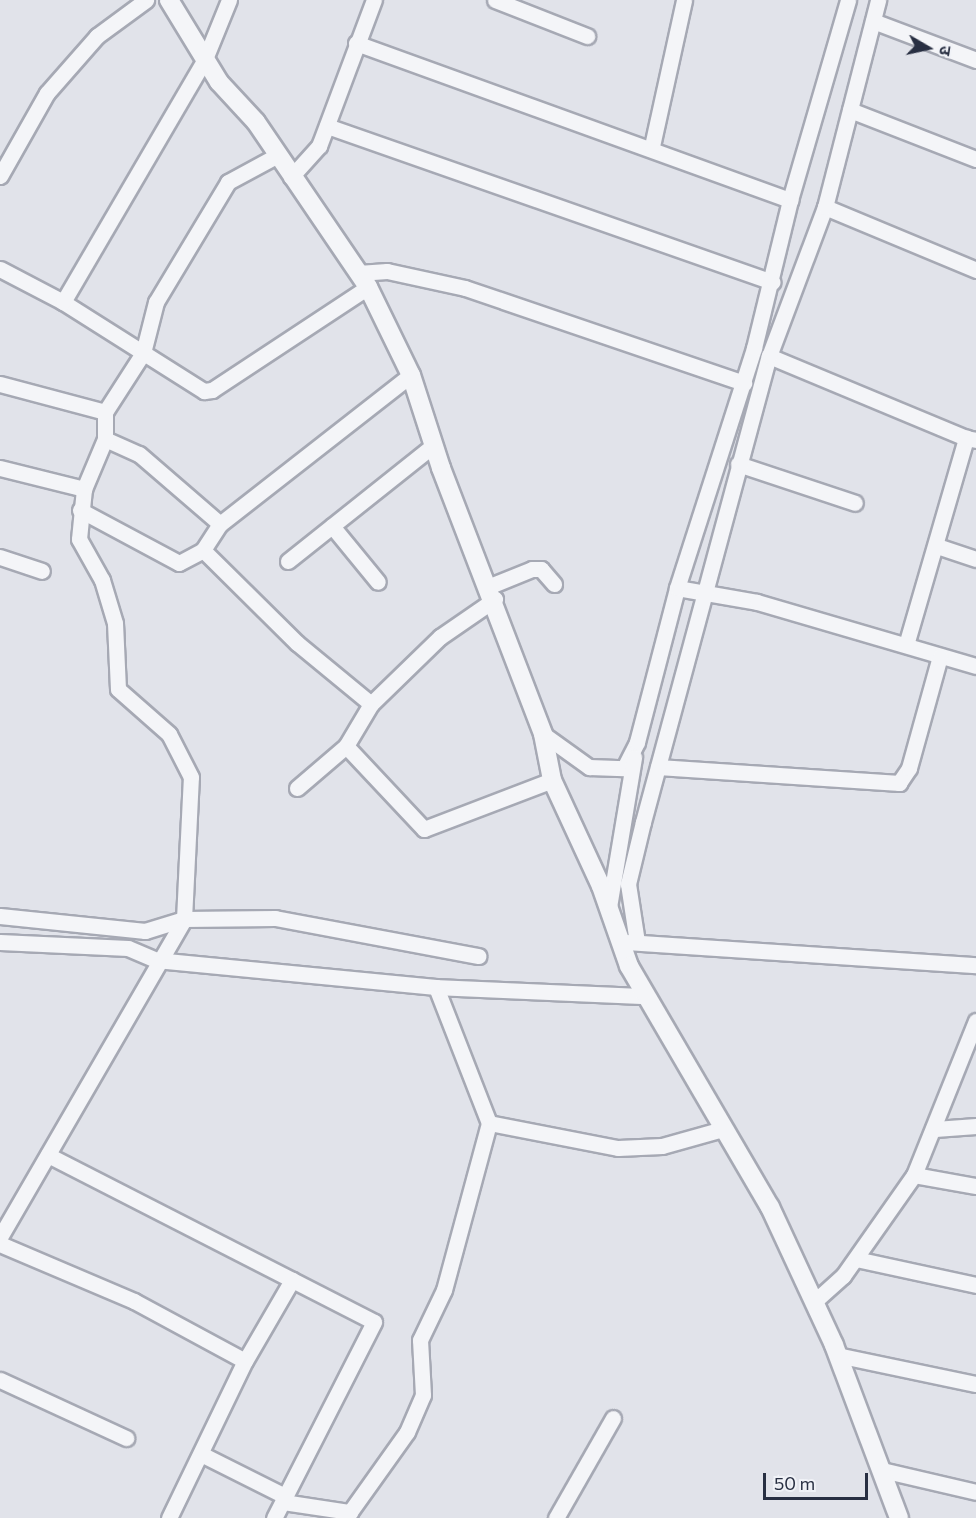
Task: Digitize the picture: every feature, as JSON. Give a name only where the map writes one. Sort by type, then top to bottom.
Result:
[{"type":"street","points":[[0,176],[47,93],[97,36],[146,0]]},
{"type":"street","points":[[168,0],[205,59],[278,155],[363,280],[411,375],[434,445],[492,592],[543,734],[552,780],[609,907],[628,942],[645,996],[770,1207],[815,1301],[886,1471],[899,1518]]},
{"type":"street","points":[[63,302],[205,59],[229,0]]},
{"type":"street","points":[[291,177],[308,163],[327,126],[356,43],[374,0]]},
{"type":"street","points":[[495,0],[587,36]]},
{"type":"street","points":[[652,147],[684,0]]},
{"type":"street","points":[[609,907],[624,792],[677,588],[744,383],[772,282],[790,200],[848,0]]},
{"type":"street","points":[[628,942],[628,884],[702,595],[769,356],[825,207],[878,0]]},
{"type":"street","points":[[873,21],[976,60]]},
{"type":"street","points":[[356,43],[652,147],[790,200]]},
{"type":"street","points":[[850,110],[976,159]]},
{"type":"street","points":[[327,126],[772,282]]},
{"type":"street","points":[[0,1237],[111,1051],[156,960],[184,919],[191,777],[169,734],[118,689],[115,623],[102,580],[79,540],[84,489],[105,439],[105,412],[143,353],[156,302],[228,182],[278,155]]},
{"type":"street","points":[[825,207],[976,270]]},
{"type":"street","points":[[0,269],[63,302],[143,353],[195,390],[212,390],[363,280],[387,271],[465,288],[744,383]]},
{"type":"street","points":[[769,356],[971,439],[906,645]]},
{"type":"street","points":[[81,510],[170,562],[179,563],[203,550],[220,524],[411,375]]},
{"type":"street","points":[[0,384],[105,412]]},
{"type":"street","points":[[105,439],[139,454],[220,524]]},
{"type":"street","points":[[288,561],[434,445]]},
{"type":"street","points":[[738,464],[855,503]]},
{"type":"street","points":[[0,470],[84,489]]},
{"type":"street","points":[[332,526],[378,582]]},
{"type":"street","points":[[937,546],[976,559]]},
{"type":"street","points":[[203,550],[297,643],[371,704]]},
{"type":"street","points":[[0,557],[42,571]]},
{"type":"street","points":[[297,788],[346,746],[371,704],[440,637],[492,592],[531,569],[541,570],[554,584]]},
{"type":"street","points":[[677,588],[702,595],[757,602],[976,666]]},
{"type":"street","points":[[657,766],[899,783],[909,768],[940,656]]},
{"type":"street","points":[[543,734],[589,767],[624,768],[638,742]]},
{"type":"street","points":[[346,746],[424,829],[552,780]]},
{"type":"street","points":[[0,916],[145,931],[184,919],[275,918],[478,956]]},
{"type":"street","points":[[0,942],[128,948],[156,960],[436,987],[645,996]]},
{"type":"street","points":[[628,942],[976,965]]},
{"type":"street","points":[[203,1455],[284,1499],[350,1512],[407,1432],[423,1395],[420,1340],[444,1290],[489,1123],[436,987]]},
{"type":"street","points":[[815,1301],[856,1259],[914,1175],[935,1129],[976,1021]]},
{"type":"street","points":[[489,1123],[618,1148],[662,1146],[723,1129]]},
{"type":"street","points":[[935,1129],[976,1126]]},
{"type":"street","points":[[48,1155],[374,1323],[274,1518]]},
{"type":"street","points":[[914,1175],[976,1186]]},
{"type":"street","points":[[0,1244],[134,1300],[245,1361]]},
{"type":"street","points":[[856,1259],[976,1285]]},
{"type":"street","points":[[169,1518],[203,1455],[245,1361],[292,1280]]},
{"type":"street","points":[[837,1355],[976,1384]]},
{"type":"street","points":[[0,1380],[126,1438]]},
{"type":"street","points":[[556,1518],[613,1418]]},
{"type":"street","points":[[886,1471],[976,1492]]}]
